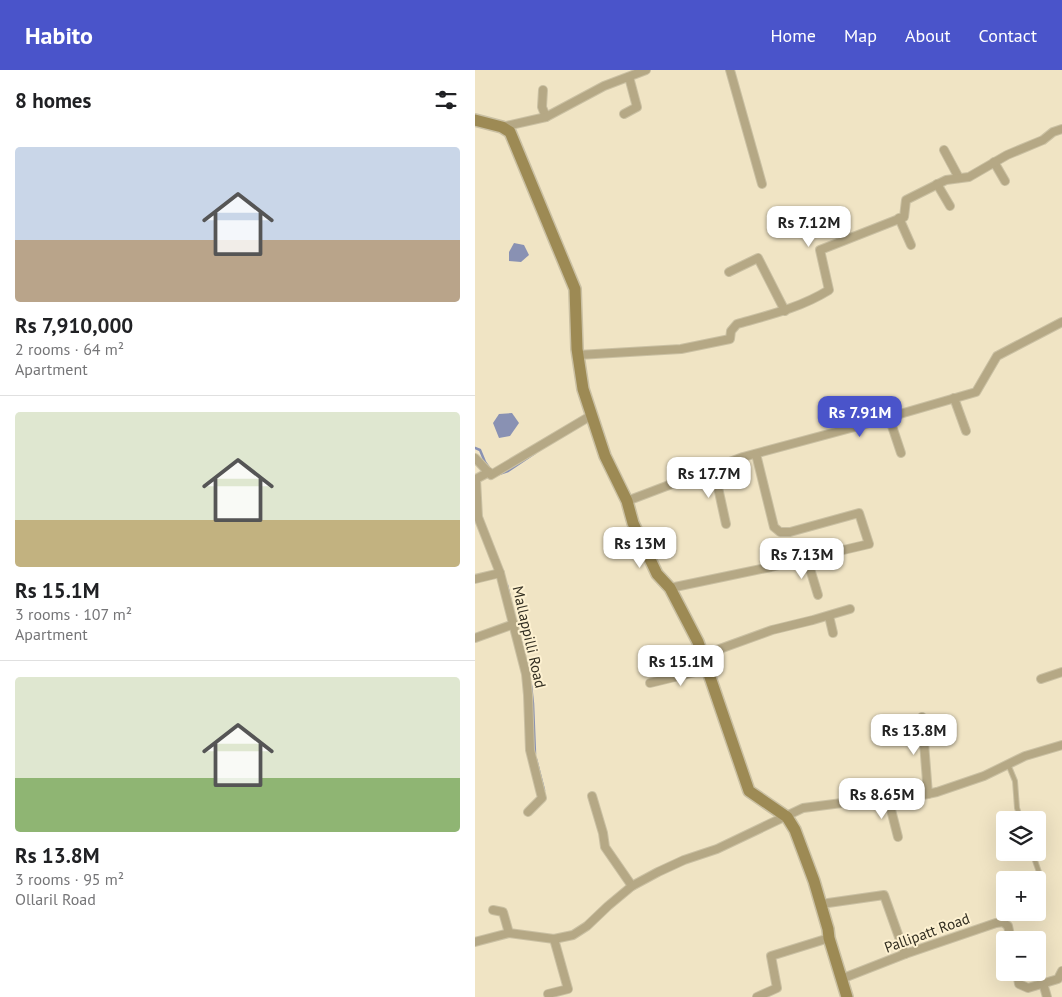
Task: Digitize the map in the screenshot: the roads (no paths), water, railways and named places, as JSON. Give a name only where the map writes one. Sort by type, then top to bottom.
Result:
[{"type":"main road","points":[[475,120],[502,127],[510,132],[575,289],[578,355],[583,389],[605,456],[627,501],[633,523],[657,574],[670,588],[698,642],[749,791],[787,817],[795,830],[815,881],[829,938],[847,997]]},
{"type":"street","points":[[502,127],[547,118],[604,86],[646,70]]},
{"type":"street","points":[[730,70],[762,184]]},
{"type":"street","points":[[624,114],[637,107],[629,77]]},
{"type":"street","points":[[543,90],[542,107],[547,118]]},
{"type":"street","points":[[578,355],[681,348],[730,339],[731,331],[737,324],[785,311],[815,299],[829,290],[820,250],[903,217],[906,200],[946,180],[969,177],[1007,155],[1043,140],[1053,132],[1062,129]]},
{"type":"street","points":[[944,150],[959,178]]},
{"type":"street","points":[[995,162],[1005,181]]},
{"type":"street","points":[[937,184],[950,206]]},
{"type":"street","points":[[899,218],[911,245]]},
{"type":"street","points":[[729,272],[758,258],[785,311]]},
{"type":"street","points":[[627,501],[756,454],[976,392],[997,356],[1062,322]]},
{"type":"street","points":[[954,398],[966,431]]},
{"type":"street","name":"Mallappilli Road","points":[[528,812],[542,798],[530,750],[526,674],[500,573],[478,517],[478,478],[489,472],[491,475],[592,415]]},
{"type":"street","points":[[889,417],[901,453]]},
{"type":"street","points":[[670,588],[869,544],[859,513],[789,532],[780,532],[775,527],[756,454]]},
{"type":"street","points":[[475,458],[489,472]]},
{"type":"street","points":[[714,469],[726,524]]},
{"type":"street","points":[[807,559],[818,595]]},
{"type":"street","points":[[475,580],[500,573]]},
{"type":"street","points":[[703,655],[773,630],[850,609]]},
{"type":"street","points":[[829,616],[833,633]]},
{"type":"street","points":[[475,638],[514,624]]},
{"type":"street","points":[[650,683],[708,669]]},
{"type":"street","points":[[1041,679],[1062,672]]},
{"type":"street","points":[[922,717],[928,794]]},
{"type":"street","points":[[475,942],[509,934],[555,939],[573,935],[587,926],[632,886],[684,860],[717,849],[803,808],[833,803],[907,798],[928,794],[984,776],[1025,756],[1062,745]]},
{"type":"street","points":[[592,796],[603,833],[605,847],[632,886]]},
{"type":"street","points":[[888,798],[898,837]]},
{"type":"street","points":[[821,904],[884,895],[905,954]]},
{"type":"street","points":[[493,910],[503,912],[509,934]]},
{"type":"street","name":"Pallipatt Road","points":[[841,979],[996,922],[1003,922],[1008,926],[1009,931]]},
{"type":"street","points":[[757,997],[777,988],[771,956],[829,938]]},
{"type":"street","points":[[548,994],[568,989],[555,939]]},
{"type":"street","points":[[1018,981],[1019,984],[1028,988],[1058,979],[1062,970]]},
{"type":"street","points":[[1043,983],[1047,997]]},
{"type":"lane","points":[[1008,764],[1015,781],[1018,811]]},
{"type":"water","points":[[514,243],[524,245],[529,255],[521,262],[509,261],[509,252]]},
{"type":"water","points":[[512,413],[519,423],[510,436],[499,438],[493,423],[499,414]]},
{"type":"waterway","points":[[475,448],[480,450],[492,472]]},
{"type":"waterway","points":[[499,474],[508,471],[535,453]]},
{"type":"waterway","points":[[507,585],[512,607]]},
{"type":"waterway","points":[[531,685],[535,754]]},
{"type":"waterway","points":[[536,759],[544,790]]}]
